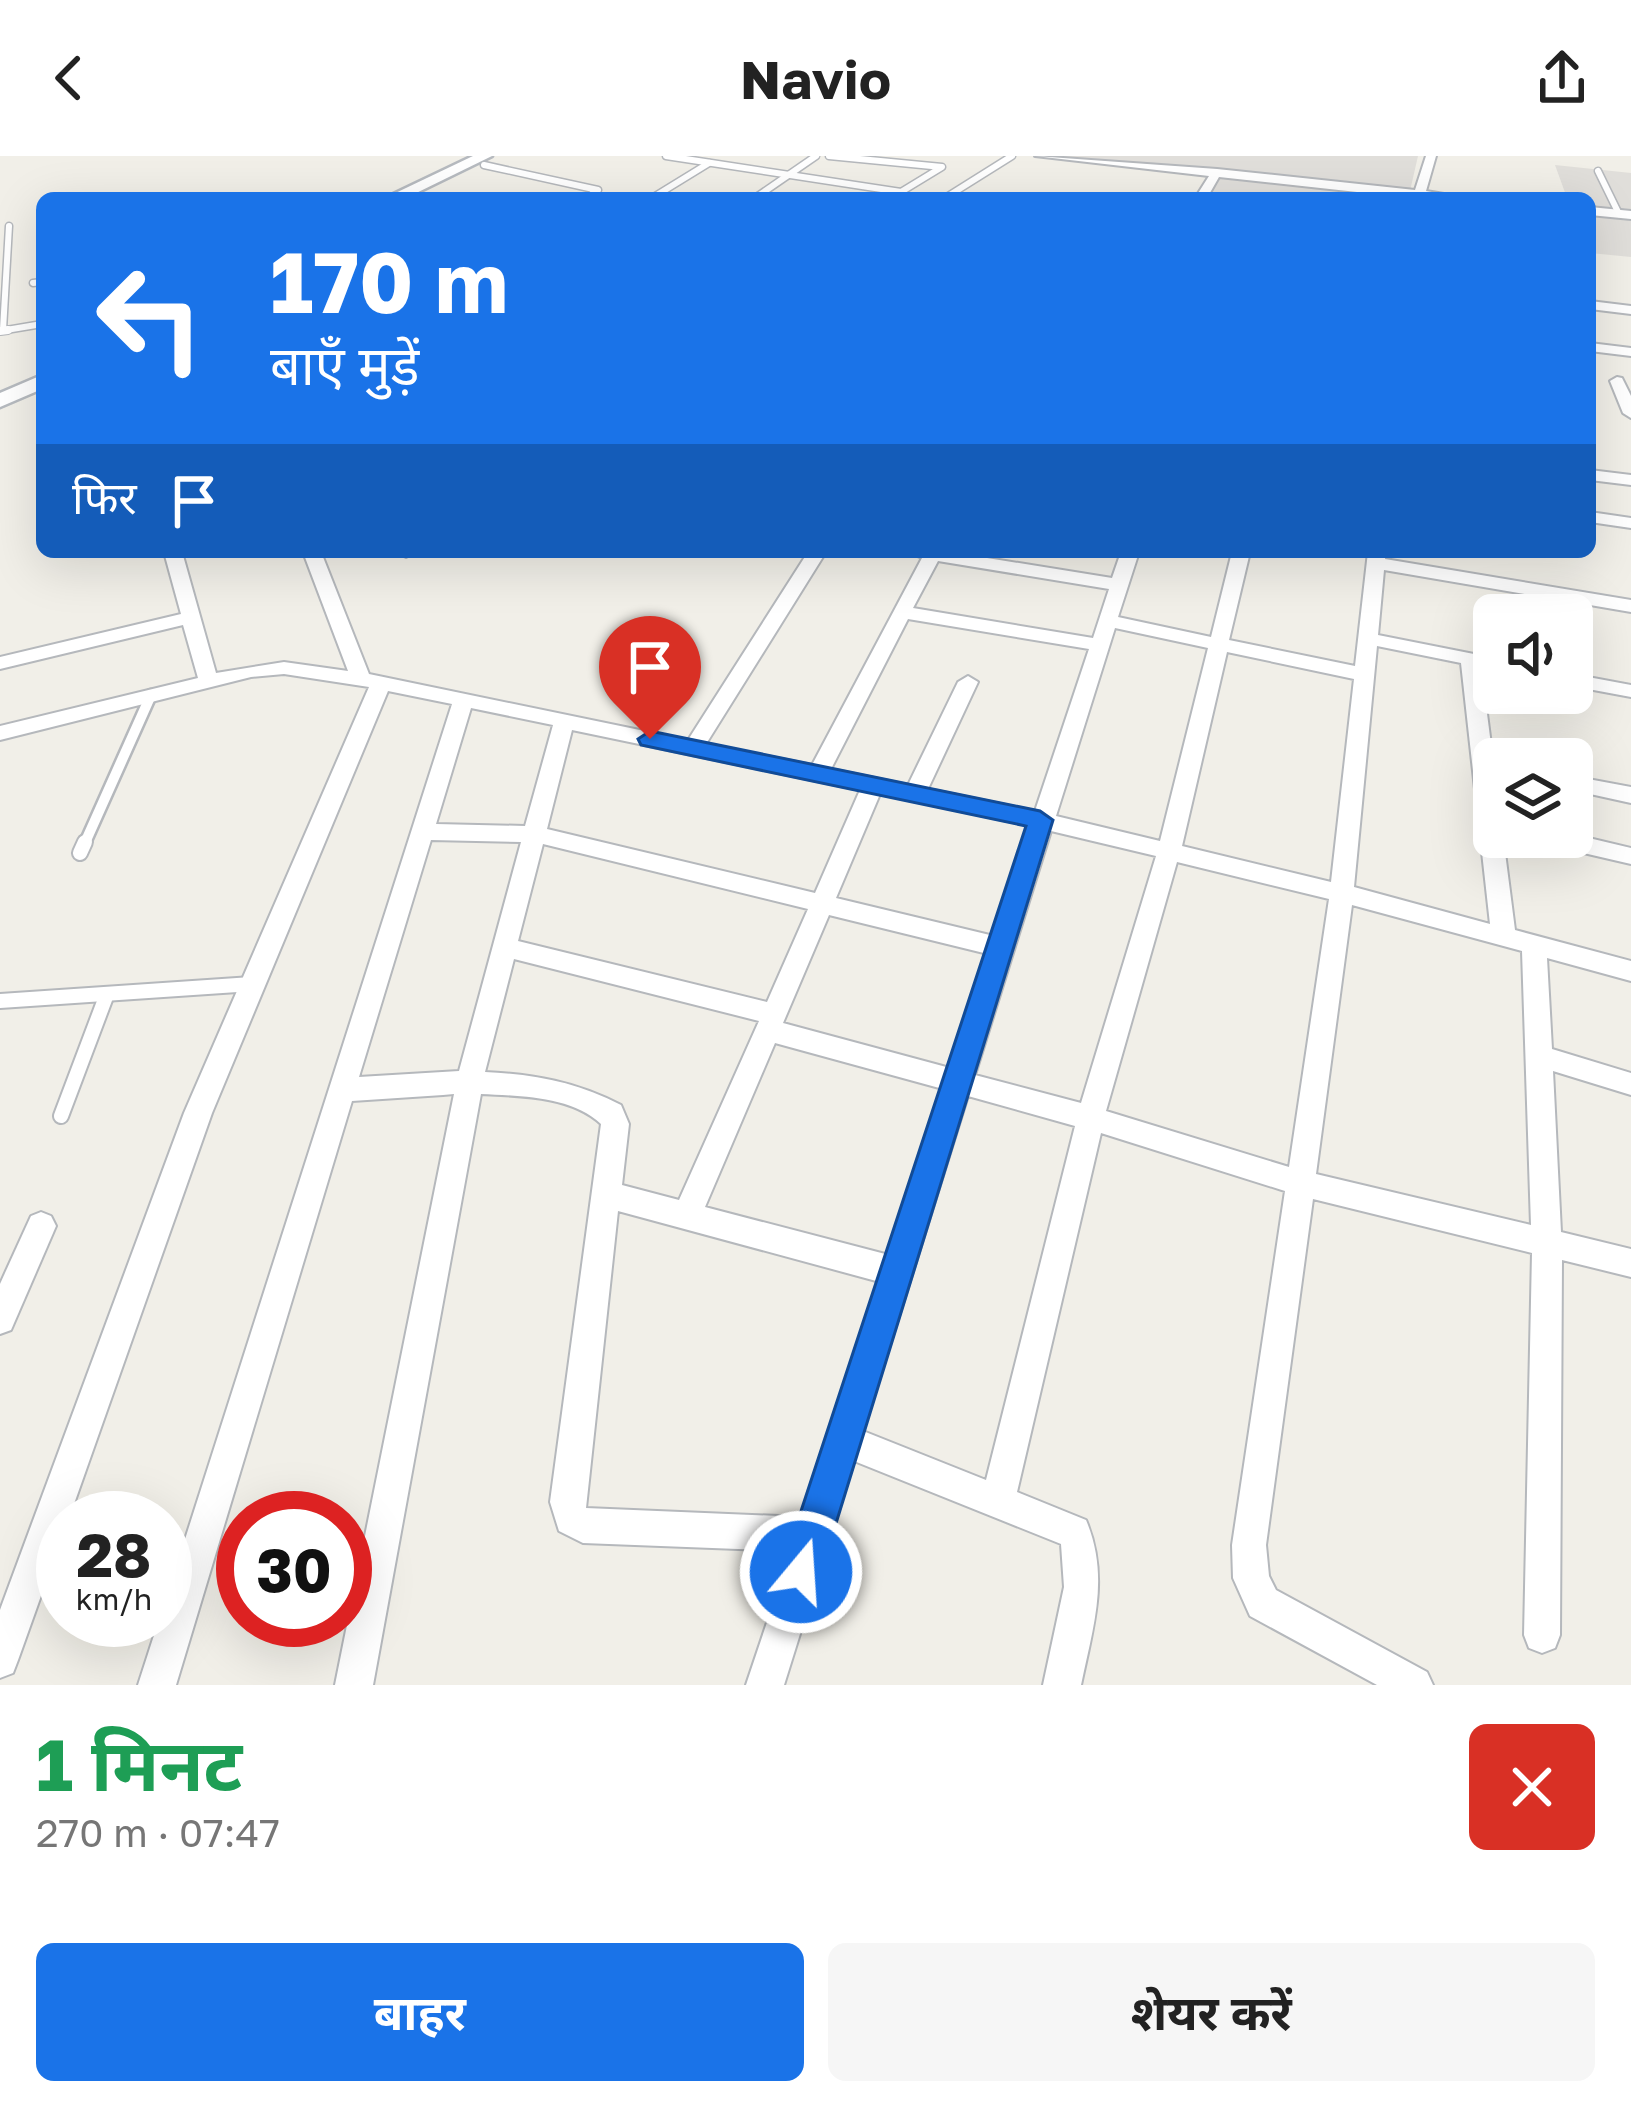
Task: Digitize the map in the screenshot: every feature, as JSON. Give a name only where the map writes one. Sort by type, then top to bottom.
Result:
[{"type":"street","points":[[407,192],[502,156]]},
{"type":"street","points":[[1040,156],[1384,192]]},
{"type":"street","points":[[1419,192],[1431,156]]},
{"type":"street","points":[[425,192],[483,160]]},
{"type":"street","points":[[1205,192],[1217,172]]},
{"type":"street","points":[[1596,306],[1631,310]]},
{"type":"street","points":[[1596,348],[1631,352]]},
{"type":"street","points":[[0,386],[36,370]]},
{"type":"street","points":[[1617,381],[1631,413]]},
{"type":"street","points":[[0,401],[36,384]]},
{"type":"street","points":[[1596,476],[1631,479]]},
{"type":"street","points":[[1596,518],[1631,523]]},
{"type":"street","points":[[175,558],[208,680]]},
{"type":"street","points":[[0,1660],[198,1113],[371,681],[315,558]]},
{"type":"street","points":[[693,748],[813,558]]},
{"type":"street","points":[[818,774],[901,612],[921,558]]},
{"type":"street","points":[[765,1685],[1128,558]]},
{"type":"street","points":[[998,1500],[1094,1119],[1106,1054],[1169,851],[1239,558]]},
{"type":"street","points":[[1407,1683],[1263,1603],[1251,1578],[1249,1545],[1342,893],[1376,558],[1493,573],[1631,606]]},
{"type":"street","points":[[999,559],[1119,585]]},
{"type":"street","points":[[901,612],[1218,643],[1367,675]]},
{"type":"street","points":[[0,663],[191,617]]},
{"type":"street","points":[[1370,639],[1473,660]]},
{"type":"street","points":[[0,733],[208,680],[284,668],[371,681],[1040,820],[1342,893],[1631,971]]},
{"type":"street","points":[[915,794],[968,682]]},
{"type":"street","points":[[1593,684],[1631,692]]},
{"type":"street","points":[[157,1685],[463,700]]},
{"type":"street","points":[[354,1685],[470,1079],[564,722]]},
{"type":"street","points":[[687,1216],[873,786]]},
{"type":"street","points":[[1593,787],[1631,795]]},
{"type":"street","points":[[422,832],[534,834],[1000,947]]},
{"type":"street","points":[[1593,847],[1631,856]]},
{"type":"street","points":[[1496,858],[1504,937]]},
{"type":"street","points":[[1534,945],[1547,1246],[1542,1636]]},
{"type":"street","points":[[505,947],[771,1022],[957,1083],[1094,1119],[1303,1184],[1631,1263]]},
{"type":"street","points":[[1539,1056],[1631,1084]]},
{"type":"street","points":[[342,1090],[470,1079],[578,1097],[611,1113],[615,1124],[567,1502],[571,1519],[584,1526],[813,1535]]},
{"type":"street","points":[[605,1194],[897,1273]]},
{"type":"street","points":[[0,1319],[40,1226]]},
{"type":"street","points":[[843,1440],[1074,1532],[1084,1552],[1062,1685]]},
{"type":"lane","points":[[458,156],[598,190],[595,192]]},
{"type":"lane","points":[[666,156],[901,192],[958,156]]},
{"type":"lane","points":[[764,192],[816,156]]},
{"type":"lane","points":[[829,156],[942,167]]},
{"type":"lane","points":[[955,192],[1012,156]]},
{"type":"lane","points":[[662,192],[709,163]]},
{"type":"lane","points":[[1598,171],[1625,214]]},
{"type":"lane","points":[[9,226],[1,331],[36,325]]},
{"type":"lane","points":[[80,853],[152,694]]},
{"type":"lane","points":[[0,1000],[253,984]]},
{"type":"lane","points":[[61,1116],[107,994]]},
{"type":"shaded area","points":[[1044,156],[1418,156],[1410,191],[1421,192],[1205,192],[1214,173]]},
{"type":"shaded area","points":[[1555,165],[1631,173],[1631,257],[1596,254],[1596,192],[1565,192]]},
{"type":"route","points":[[650,739],[1040,820],[801,1572]]}]
